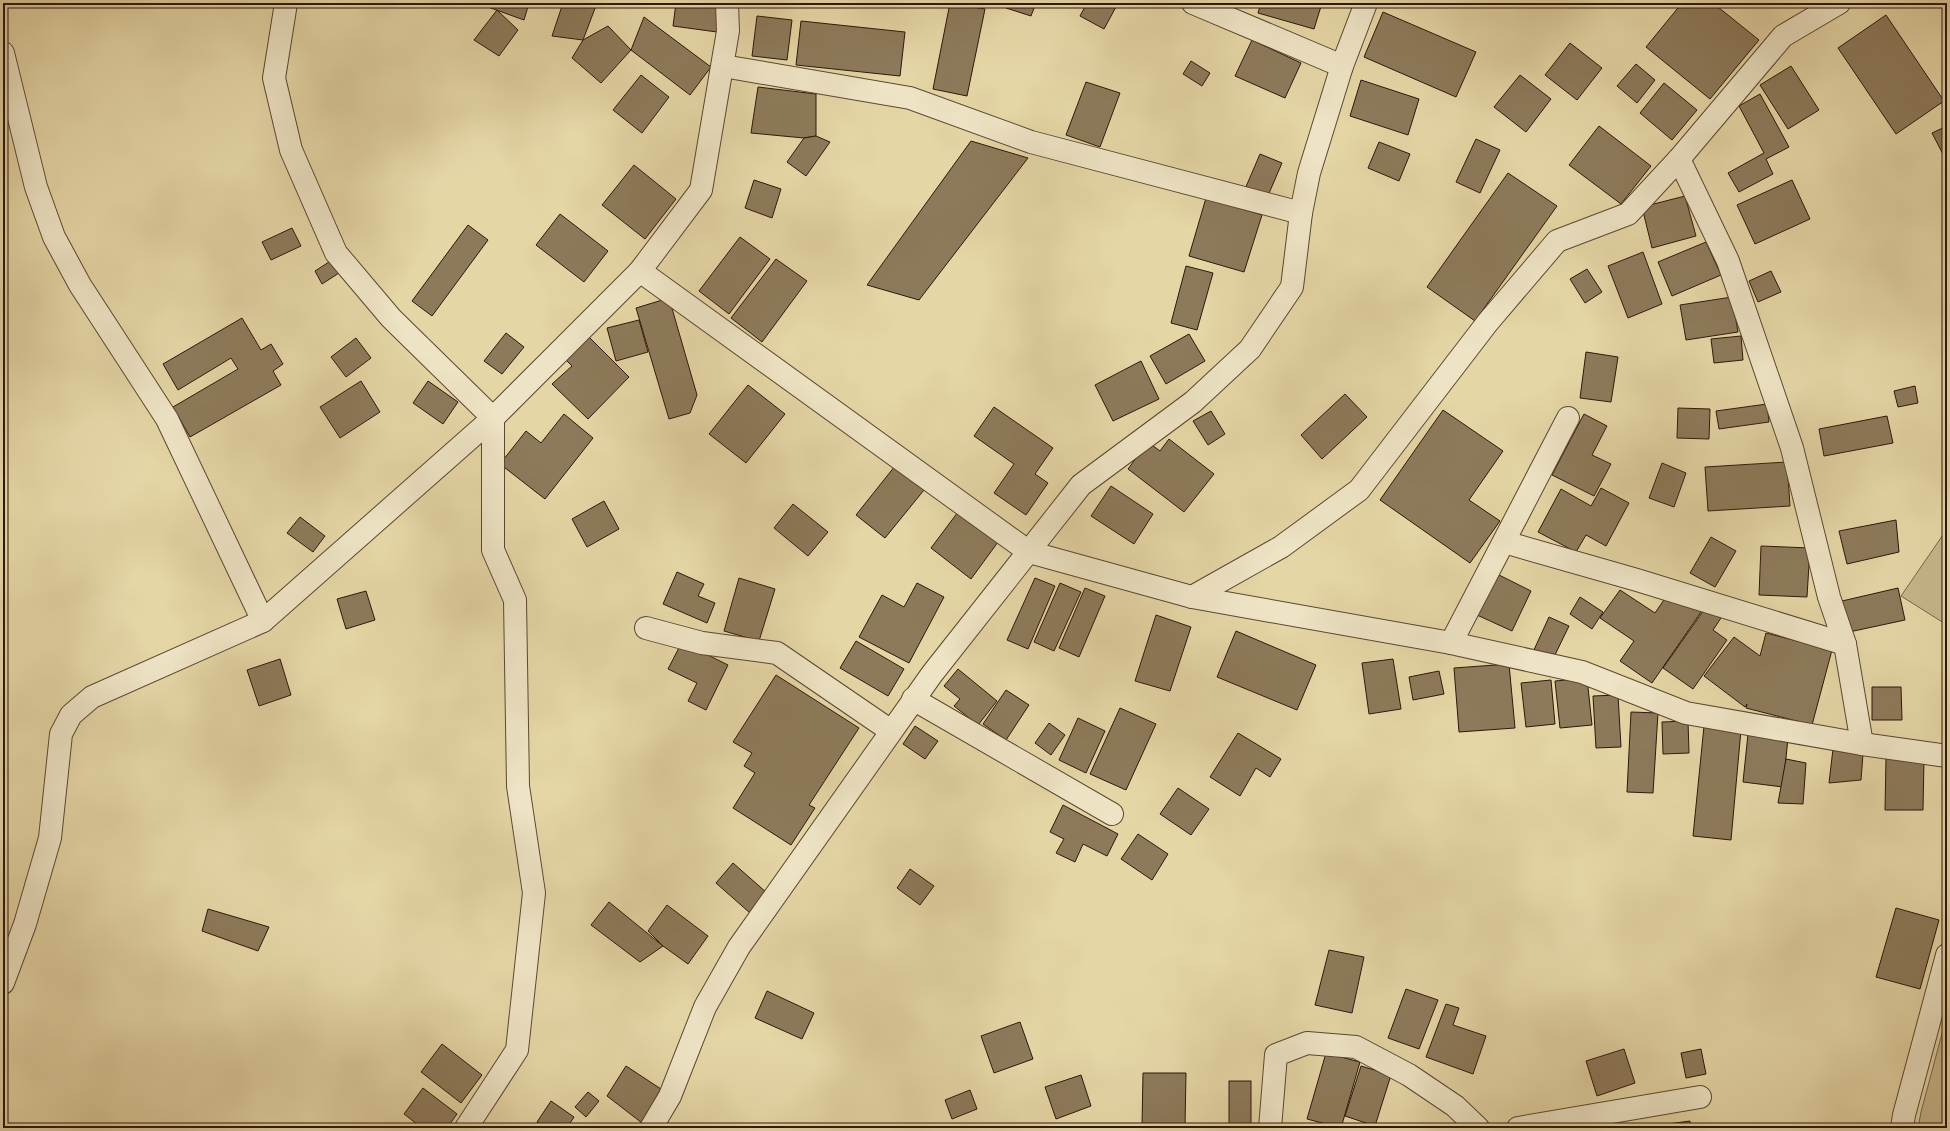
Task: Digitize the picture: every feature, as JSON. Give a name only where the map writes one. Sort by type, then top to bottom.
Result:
[{"type":"street","points":[[286,3],[274,78],[291,150],[336,253],[391,318],[493,418],[493,550],[515,600],[518,786],[534,893],[517,1050],[466,1128]]},
{"type":"street","points":[[3,984],[25,924],[50,838],[62,734],[71,715],[92,697],[263,621],[493,418],[640,271],[701,190],[728,31],[727,3]]},
{"type":"street","points":[[1193,3],[1342,66]]},
{"type":"street","points":[[651,1128],[670,1096],[705,1008],[739,947],[932,674],[1081,485],[1193,402],[1250,349],[1292,287],[1301,213],[1309,173],[1342,66],[1366,3]]},
{"type":"street","points":[[1192,596],[1282,547],[1359,490],[1488,322],[1557,241],[1628,214],[1679,159],[1783,36],[1839,3]]},
{"type":"street","points":[[3,53],[36,187],[54,237],[80,285],[167,419],[263,621]]},
{"type":"street","points":[[723,66],[910,98],[1031,142],[1301,213]]},
{"type":"street","points":[[1679,159],[1728,261],[1787,433],[1829,597],[1845,644],[1862,744]]},
{"type":"street","points":[[640,271],[1029,552],[1192,596],[1451,643],[1582,672],[1686,713],[1862,744],[1947,756]]},
{"type":"street","points":[[1451,643],[1568,418]]},
{"type":"street","points":[[1504,542],[1637,580],[1845,644]]},
{"type":"street","points":[[646,628],[702,643],[777,654],[891,731]]},
{"type":"street","points":[[913,699],[1112,814]]},
{"type":"street","points":[[1902,1128],[1904,1115],[1947,956]]},
{"type":"street","points":[[1270,1128],[1276,1055],[1307,1043],[1356,1047],[1408,1074],[1456,1106],[1478,1128]]},
{"type":"street","points":[[1518,1128],[1700,1097]]},
{"type":"shaded area","points":[[1947,529],[1947,625],[1901,596]]},
{"type":"shaded area","points":[[1947,1015],[1947,1128],[1918,1128],[1921,1112]]},
{"type":"building","points":[[477,3],[529,3],[524,20]]},
{"type":"building","points":[[563,3],[597,3],[583,40],[552,36]]},
{"type":"building","points":[[676,3],[720,3],[717,32],[673,26]]},
{"type":"building","points":[[950,3],[985,9],[967,96],[933,89]]},
{"type":"building","points":[[1008,3],[1036,3],[1031,16],[1006,8]]},
{"type":"building","points":[[1087,3],[1113,3],[1117,5],[1104,29],[1080,16]]},
{"type":"building","points":[[1261,3],[1322,3],[1314,29],[1258,13]]},
{"type":"building","points":[[1682,3],[1713,3],[1759,40],[1710,99],[1646,47]]},
{"type":"building","points":[[497,10],[518,30],[499,56],[474,40]]},
{"type":"building","points":[[1383,12],[1476,52],[1456,97],[1364,57]]},
{"type":"building","points":[[1886,15],[1944,101],[1896,134],[1838,48]]},
{"type":"building","points":[[757,16],[792,20],[787,60],[752,56]]},
{"type":"building","points":[[644,17],[711,67],[690,95],[631,50]]},
{"type":"building","points":[[801,21],[905,32],[900,76],[796,65]]},
{"type":"building","points":[[608,26],[631,50],[601,83],[572,58],[583,40]]},
{"type":"building","points":[[1252,40],[1301,63],[1285,98],[1235,76]]},
{"type":"building","points":[[1570,43],[1602,68],[1577,100],[1545,75]]},
{"type":"building","points":[[1191,61],[1210,73],[1202,86],[1183,74]]},
{"type":"building","points":[[1636,64],[1655,80],[1637,103],[1617,86]]},
{"type":"building","points":[[1791,66],[1819,110],[1788,129],[1760,85]]},
{"type":"building","points":[[641,75],[669,97],[642,133],[613,110]]},
{"type":"building","points":[[1520,75],[1551,99],[1526,132],[1494,107]]},
{"type":"building","points":[[1361,80],[1419,99],[1408,135],[1350,116]]},
{"type":"building","points":[[1086,82],[1120,93],[1100,147],[1066,135]]},
{"type":"building","points":[[1664,83],[1697,110],[1672,140],[1640,113]]},
{"type":"building","points":[[758,87],[816,94],[816,136],[804,138],[751,133]]},
{"type":"building","points":[[1760,94],[1789,147],[1766,159],[1773,174],[1739,192],[1728,173],[1764,153],[1739,106]]},
{"type":"building","points":[[1599,126],[1651,166],[1621,204],[1569,165]]},
{"type":"building","points":[[1947,126],[1947,162],[1932,133]]},
{"type":"building","points":[[816,136],[830,142],[806,176],[787,162],[804,138]]},
{"type":"building","points":[[1476,139],[1500,150],[1480,193],[1456,182]]},
{"type":"building","points":[[971,141],[1028,158],[919,300],[867,285]]},
{"type":"building","points":[[1379,142],[1410,154],[1399,181],[1368,168]]},
{"type":"building","points":[[1260,154],[1282,163],[1267,198],[1245,189]]},
{"type":"building","points":[[634,165],[676,199],[645,239],[602,205]]},
{"type":"building","points":[[1508,173],[1557,206],[1475,321],[1427,287]]},
{"type":"building","points":[[754,180],[781,189],[772,218],[745,208]]},
{"type":"building","points":[[1792,180],[1810,219],[1755,244],[1737,205]]},
{"type":"building","points":[[1685,196],[1696,236],[1652,248],[1642,207]]},
{"type":"building","points":[[1206,198],[1262,215],[1244,272],[1189,256]]},
{"type":"building","points":[[560,214],[608,251],[584,282],[536,245]]},
{"type":"building","points":[[468,225],[488,240],[432,316],[412,301]]},
{"type":"building","points":[[292,228],[301,246],[271,260],[262,242]]},
{"type":"building","points":[[740,237],[770,259],[729,314],[699,291]]},
{"type":"building","points":[[1706,242],[1721,275],[1672,296],[1658,262]]},
{"type":"building","points":[[1643,252],[1662,304],[1628,318],[1608,266]]},
{"type":"building","points":[[776,259],[807,281],[762,342],[731,318]]},
{"type":"building","points":[[332,260],[339,273],[322,284],[315,271]]},
{"type":"building","points":[[1186,266],[1213,273],[1197,330],[1171,323]]},
{"type":"building","points":[[1587,269],[1602,292],[1585,303],[1570,279]]},
{"type":"building","points":[[1771,271],[1781,292],[1758,302],[1749,281]]},
{"type":"building","points":[[1732,297],[1738,332],[1686,340],[1680,305]]},
{"type":"building","points":[[669,298],[697,395],[690,413],[669,419],[636,308]]},
{"type":"building","points":[[242,318],[261,350],[271,344],[283,364],[273,371],[281,385],[190,437],[173,407],[238,369],[231,358],[178,390],[163,364]]},
{"type":"building","points":[[639,320],[648,352],[616,361],[607,328]]},
{"type":"building","points":[[506,333],[524,347],[502,374],[484,361]]},
{"type":"building","points":[[1189,334],[1205,361],[1166,384],[1150,356]]},
{"type":"building","points":[[588,336],[629,377],[588,419],[552,384],[572,366],[565,359]]},
{"type":"building","points":[[1741,336],[1743,360],[1714,363],[1711,339]]},
{"type":"building","points":[[356,338],[371,358],[346,377],[331,357]]},
{"type":"building","points":[[1586,352],[1618,357],[1611,402],[1580,398]]},
{"type":"building","points":[[1141,361],[1159,399],[1113,421],[1095,385]]},
{"type":"building","points":[[361,381],[380,412],[340,438],[320,407]]},
{"type":"building","points":[[428,381],[458,402],[443,424],[413,403]]},
{"type":"building","points":[[748,385],[785,414],[746,463],[709,434]]},
{"type":"building","points":[[1915,386],[1918,403],[1898,407],[1894,391]]},
{"type":"building","points":[[1345,394],[1367,417],[1322,459],[1301,435]]},
{"type":"building","points":[[1767,404],[1769,422],[1719,429],[1716,411]]},
{"type":"building","points":[[994,407],[1053,448],[1035,474],[1048,483],[1026,515],[994,493],[1014,464],[974,436]]},
{"type":"building","points":[[1678,408],[1710,409],[1709,439],[1677,438]]},
{"type":"building","points":[[1443,410],[1503,451],[1469,500],[1500,521],[1470,563],[1380,500]]},
{"type":"building","points":[[1211,411],[1225,434],[1208,445],[1193,421]]},
{"type":"building","points":[[564,414],[593,438],[545,499],[500,464],[526,431],[541,443]]},
{"type":"building","points":[[1584,414],[1607,426],[1592,455],[1611,464],[1594,496],[1552,475]]},
{"type":"building","points":[[1887,416],[1893,443],[1824,456],[1819,429]]},
{"type":"building","points":[[1169,439],[1214,474],[1184,512],[1128,469],[1148,442],[1160,451]]},
{"type":"building","points":[[1787,462],[1790,506],[1708,511],[1705,467]]},
{"type":"building","points":[[1662,463],[1686,473],[1674,507],[1649,498]]},
{"type":"building","points":[[895,466],[924,490],[885,538],[856,515]]},
{"type":"building","points":[[1111,486],[1153,514],[1134,544],[1091,516]]},
{"type":"building","points":[[1601,488],[1629,503],[1606,546],[1586,535],[1576,552],[1538,532],[1561,489],[1591,506]]},
{"type":"building","points":[[604,501],[619,529],[587,547],[572,519]]},
{"type":"building","points":[[793,504],[828,532],[808,556],[774,528]]},
{"type":"building","points":[[958,512],[998,542],[971,579],[931,548]]},
{"type":"building","points":[[300,517],[325,536],[313,552],[287,533]]},
{"type":"building","points":[[1896,520],[1899,552],[1847,564],[1839,531]]},
{"type":"building","points":[[1711,537],[1736,551],[1715,587],[1690,573]]},
{"type":"building","points":[[1761,546],[1810,548],[1807,597],[1759,595]]},
{"type":"building","points":[[677,572],[704,584],[698,596],[715,603],[707,623],[663,604]]},
{"type":"building","points":[[1497,574],[1531,591],[1512,631],[1477,615]]},
{"type":"building","points":[[739,578],[775,589],[759,641],[724,631]]},
{"type":"building","points":[[1035,578],[1055,586],[1028,649],[1007,640]]},
{"type":"building","points":[[917,583],[944,597],[909,663],[859,637],[882,595],[904,607]]},
{"type":"building","points":[[1060,583],[1081,592],[1054,651],[1034,642]]},
{"type":"building","points":[[1085,588],[1105,596],[1079,657],[1059,648]]},
{"type":"building","points":[[1898,588],[1905,620],[1849,632],[1842,601]]},
{"type":"building","points":[[1620,590],[1655,613],[1670,591],[1701,612],[1652,683],[1620,661],[1634,641],[1600,618]]},
{"type":"building","points":[[366,591],[375,620],[346,629],[337,599]]},
{"type":"building","points":[[1580,597],[1603,612],[1592,629],[1570,614]]},
{"type":"building","points":[[1706,607],[1721,618],[1713,630],[1727,640],[1693,689],[1663,668]]},
{"type":"building","points":[[1156,615],[1191,627],[1170,691],[1135,681]]},
{"type":"building","points":[[1549,617],[1569,626],[1552,661],[1533,652]]},
{"type":"building","points":[[1236,631],[1316,665],[1297,710],[1217,677]]},
{"type":"building","points":[[1766,633],[1832,650],[1812,725],[1746,708],[1747,704],[1745,707],[1704,676],[1734,637],[1760,656]]},
{"type":"building","points":[[856,641],[904,669],[888,696],[840,668]]},
{"type":"building","points":[[682,642],[728,665],[706,710],[688,701],[697,683],[668,669]]},
{"type":"building","points":[[280,659],[291,695],[259,706],[247,670]]},
{"type":"building","points":[[1393,659],[1401,709],[1369,714],[1362,663]]},
{"type":"building","points":[[1509,664],[1515,728],[1459,732],[1454,668]]},
{"type":"building","points":[[958,669],[997,701],[978,725],[954,706],[960,699],[944,686]]},
{"type":"building","points":[[1439,671],[1444,694],[1413,700],[1409,677]]},
{"type":"building","points":[[776,675],[859,728],[809,805],[815,808],[791,845],[733,808],[755,773],[744,766],[752,753],[733,742]]},
{"type":"building","points":[[1587,678],[1592,725],[1560,728],[1555,681]]},
{"type":"building","points":[[1551,680],[1555,724],[1526,727],[1521,683]]},
{"type":"building","points":[[1872,687],[1901,687],[1902,720],[1872,720]]},
{"type":"building","points":[[1006,690],[1029,705],[1006,740],[983,724]]},
{"type":"building","points":[[1618,695],[1621,747],[1596,748],[1593,696]]},
{"type":"building","points":[[1120,708],[1156,724],[1126,790],[1090,774]]},
{"type":"building","points":[[1631,712],[1658,713],[1653,793],[1627,792]]},
{"type":"building","points":[[1078,718],[1105,731],[1086,773],[1059,760]]},
{"type":"building","points":[[1688,721],[1689,753],[1663,754],[1662,722]]},
{"type":"building","points":[[1049,723],[1065,735],[1051,755],[1035,743]]},
{"type":"building","points":[[915,726],[938,741],[925,759],[903,744]]},
{"type":"building","points":[[1704,726],[1741,730],[1731,840],[1693,836]]},
{"type":"building","points":[[1238,733],[1281,759],[1270,777],[1256,768],[1240,796],[1210,777]]},
{"type":"building","points":[[1748,734],[1788,738],[1783,787],[1743,782]]},
{"type":"building","points":[[1833,749],[1863,754],[1861,780],[1829,783]]},
{"type":"building","points":[[1886,758],[1924,759],[1923,810],[1885,810]]},
{"type":"building","points":[[1786,759],[1806,763],[1803,804],[1778,803]]},
{"type":"building","points":[[3,765],[6,786],[3,786]]},
{"type":"building","points":[[1178,788],[1209,809],[1191,835],[1160,814]]},
{"type":"building","points":[[1063,805],[1118,834],[1107,856],[1083,844],[1075,862],[1056,853],[1064,839],[1050,832]]},
{"type":"building","points":[[1138,834],[1168,854],[1152,880],[1121,859]]},
{"type":"building","points":[[733,863],[767,893],[750,913],[716,883]]},
{"type":"building","points":[[910,869],[934,886],[920,905],[897,888]]},
{"type":"building","points":[[609,902],[663,946],[640,962],[591,925]]},
{"type":"building","points":[[667,905],[708,936],[688,964],[663,946],[648,931]]},
{"type":"building","points":[[1896,908],[1939,920],[1920,989],[1876,977]]},
{"type":"building","points":[[208,909],[269,927],[258,951],[202,931]]},
{"type":"building","points":[[1329,950],[1364,957],[1352,1013],[1315,1005]]},
{"type":"building","points":[[1406,989],[1438,1000],[1419,1049],[1388,1038]]},
{"type":"building","points":[[767,991],[814,1013],[802,1039],[755,1018]]},
{"type":"building","points":[[1446,1004],[1459,1008],[1453,1025],[1486,1036],[1473,1074],[1426,1057]]},
{"type":"building","points":[[1020,1022],[1033,1059],[994,1073],[981,1036]]},
{"type":"building","points":[[442,1044],[482,1075],[461,1103],[421,1072]]},
{"type":"building","points":[[1624,1049],[1635,1083],[1597,1096],[1586,1061]]},
{"type":"building","points":[[1701,1049],[1706,1074],[1686,1078],[1681,1053]]},
{"type":"building","points":[[1326,1053],[1360,1062],[1341,1128],[1307,1119]]},
{"type":"building","points":[[626,1066],[661,1089],[642,1123],[607,1096]]},
{"type":"building","points":[[1361,1066],[1391,1075],[1375,1126],[1345,1116]]},
{"type":"building","points":[[1143,1073],[1186,1073],[1185,1126],[1142,1126]]},
{"type":"building","points":[[1081,1075],[1091,1106],[1056,1119],[1045,1087]]},
{"type":"building","points":[[1229,1081],[1251,1081],[1251,1124],[1229,1124]]},
{"type":"building","points":[[423,1088],[457,1114],[447,1128],[422,1128],[404,1114]]},
{"type":"building","points":[[970,1090],[977,1109],[952,1119],[945,1100]]},
{"type":"building","points":[[588,1092],[599,1101],[586,1117],[575,1107]]},
{"type":"building","points":[[551,1101],[574,1117],[567,1128],[545,1128],[537,1122]]},
{"type":"building","points":[[1690,1121],[1691,1128],[1654,1128],[1653,1126]]}]
